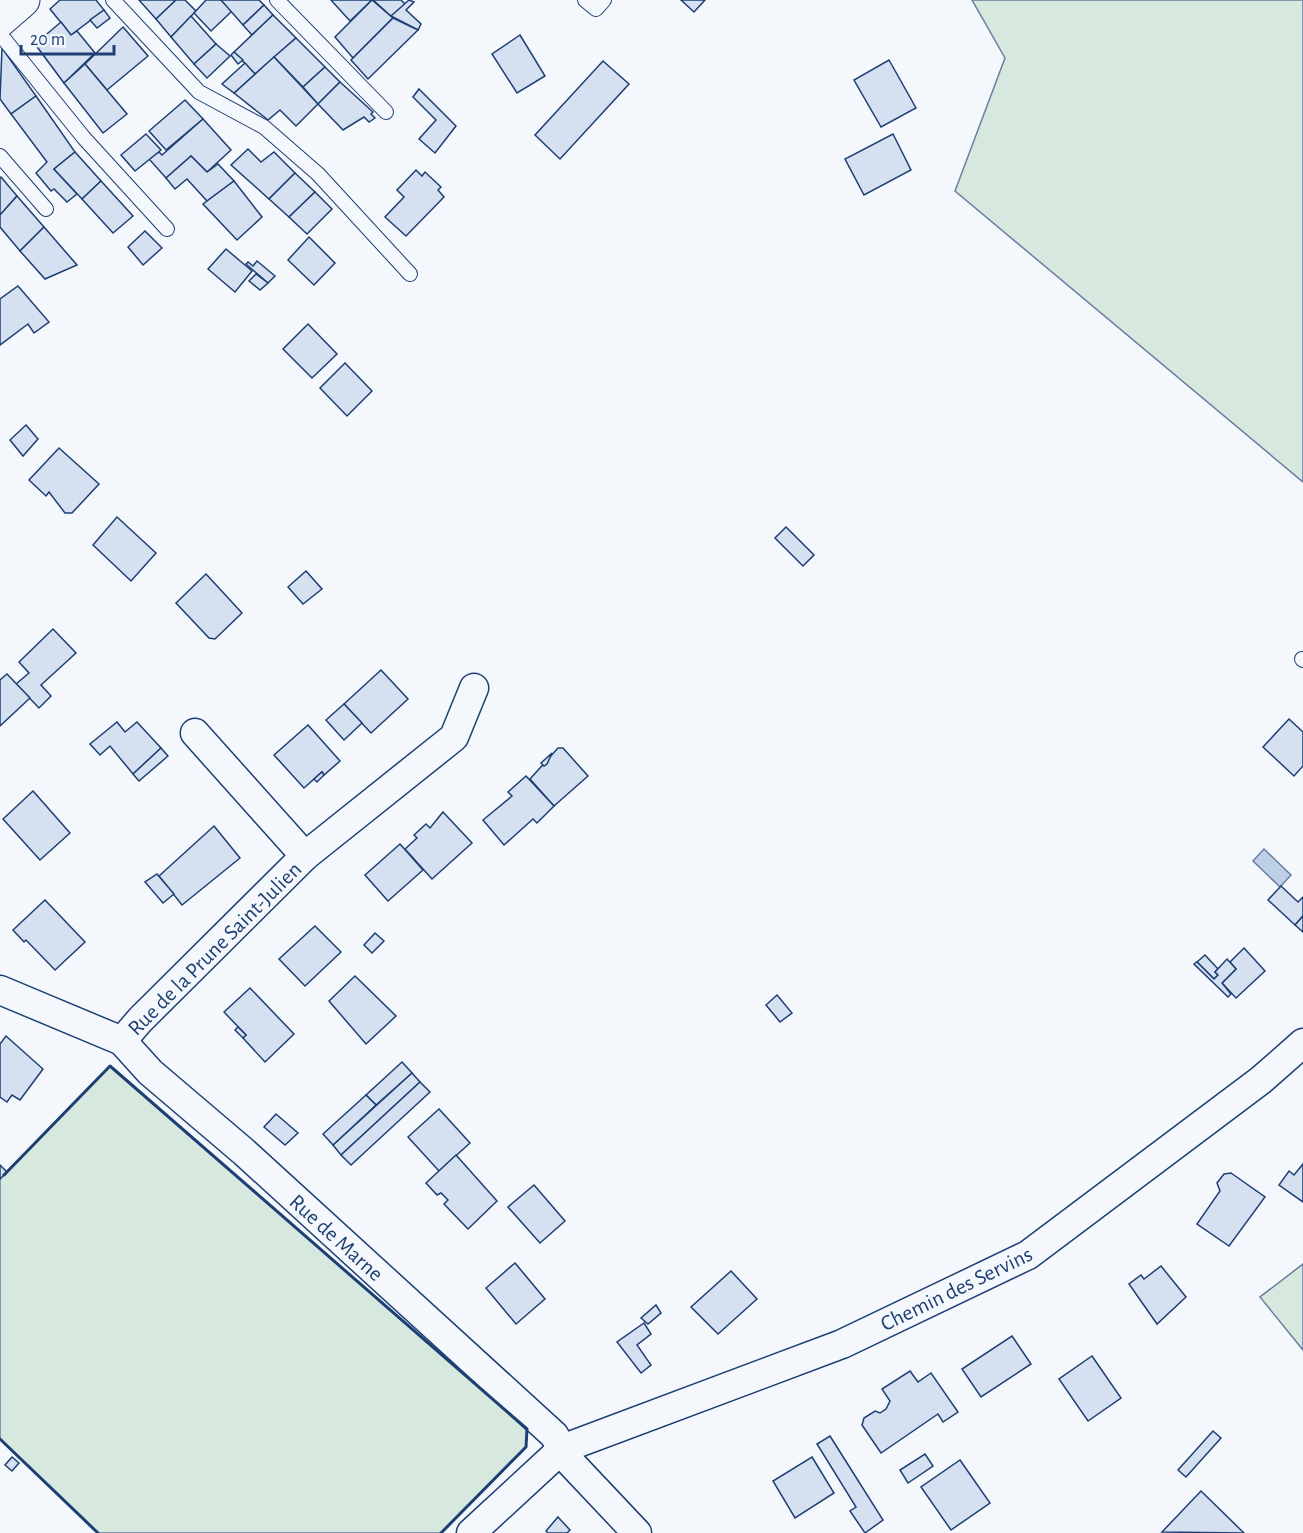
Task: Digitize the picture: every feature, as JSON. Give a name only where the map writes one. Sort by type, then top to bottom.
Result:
[{"type":"street","points":[[0,20],[23,0]]},
{"type":"street","name":"Rue de la Prune Saint-Julien","points":[[122,1041],[305,856],[454,737],[474,688]]},
{"type":"street","name":"Rue de la Prune Saint-Julien","points":[[195,733],[305,856]]},
{"type":"street","name":"Rue de Marne","points":[[0,990],[122,1041],[150,1072],[252,1160],[545,1427],[570,1462],[637,1533]]},
{"type":"street","name":"Chemin des Servins","points":[[471,1533],[531,1475],[562,1449],[842,1344],[1028,1256],[1261,1080],[1303,1043]]},
{"type":"lane","points":[[113,0],[198,92],[264,127],[318,174],[410,274]]},
{"type":"lane","points":[[277,0],[386,112]]},
{"type":"lane","points":[[585,0],[596,9],[604,0]]},
{"type":"lane","points":[[0,34],[84,138],[167,229]]},
{"type":"lane","points":[[0,156],[46,208]]},
{"type":"shaded area","points":[[972,0],[1303,0],[1303,482],[955,191],[1005,58]]},
{"type":"shaded area","points":[[110,1066],[527,1429],[526,1447],[441,1533],[98,1533],[0,1439],[0,1179]]},
{"type":"shaded area","points":[[1303,1264],[1303,1350],[1260,1297]]},
{"type":"water","points":[[1264,849],[1291,875],[1280,887],[1253,861]]},
{"type":"building","points":[[60,0],[96,0],[104,10],[71,35],[50,9]]},
{"type":"building","points":[[139,0],[176,0],[156,19]]},
{"type":"building","points":[[176,0],[185,0],[196,11],[171,37],[156,19]]},
{"type":"building","points":[[206,0],[221,0],[232,11],[211,31],[194,13]]},
{"type":"building","points":[[221,0],[259,0],[264,5],[243,25]]},
{"type":"building","points":[[331,0],[372,0],[350,21]]},
{"type":"building","points":[[372,0],[393,18],[353,58],[335,37]]},
{"type":"building","points":[[373,0],[401,0],[406,5],[391,16]]},
{"type":"building","points":[[409,0],[414,2],[406,10],[421,24],[418,30],[391,16]]},
{"type":"building","points":[[681,0],[705,0],[694,12]]},
{"type":"building","points":[[264,5],[273,15],[252,35],[243,25]]},
{"type":"building","points":[[104,10],[110,18],[97,28],[90,20]]},
{"type":"building","points":[[273,15],[296,38],[255,74],[234,52]]},
{"type":"building","points":[[191,16],[216,44],[194,64],[171,37]]},
{"type":"building","points":[[393,18],[418,30],[368,79],[351,60]]},
{"type":"building","points":[[61,22],[71,35],[77,31],[95,53],[64,83],[35,44]]},
{"type":"building","points":[[123,27],[148,56],[107,90],[85,64]]},
{"type":"building","points":[[520,35],[545,76],[517,93],[492,54]]},
{"type":"building","points":[[296,38],[325,67],[303,87],[274,57]]},
{"type":"building","points":[[216,44],[230,56],[207,78],[194,64]]},
{"type":"building","points":[[2,48],[36,96],[11,114],[0,99]]},
{"type":"building","points":[[234,52],[243,60],[238,64],[231,55]]},
{"type":"building","points":[[274,57],[318,104],[296,126],[280,110],[268,120],[234,93]]},
{"type":"building","points":[[889,60],[916,108],[881,127],[854,80]]},
{"type":"building","points":[[603,61],[629,84],[560,159],[535,135]]},
{"type":"building","points":[[245,63],[255,74],[234,93],[222,84]]},
{"type":"building","points":[[85,64],[127,114],[103,133],[64,83]]},
{"type":"building","points":[[325,67],[340,82],[318,104],[303,87]]},
{"type":"building","points":[[340,82],[373,112],[371,114],[375,118],[369,122],[364,117],[343,130],[318,104]]},
{"type":"building","points":[[419,89],[456,126],[435,153],[419,139],[436,120],[413,97]]},
{"type":"building","points":[[36,96],[75,152],[54,169],[77,194],[67,202],[54,189],[51,191],[36,173],[47,162],[11,114]]},
{"type":"building","points":[[185,100],[203,119],[166,150],[149,131]]},
{"type":"building","points":[[203,119],[231,150],[207,172],[191,156],[166,178],[149,159],[159,152],[162,155]]},
{"type":"building","points":[[146,134],[161,150],[135,171],[121,155]]},
{"type":"building","points":[[893,134],[911,170],[864,195],[845,159]]},
{"type":"building","points":[[248,149],[261,162],[274,152],[295,173],[269,199],[231,165]]},
{"type":"building","points":[[75,152],[101,181],[82,199],[54,169]]},
{"type":"building","points":[[191,156],[207,172],[218,164],[234,181],[207,201],[187,179],[175,189],[166,178]]},
{"type":"building","points":[[416,170],[422,176],[425,172],[441,187],[438,190],[444,197],[406,236],[385,217],[404,197],[397,190]]},
{"type":"building","points":[[295,173],[315,192],[289,217],[269,199]]},
{"type":"building","points":[[0,178],[17,196],[0,215]]},
{"type":"building","points":[[101,181],[133,216],[113,233],[82,199]]},
{"type":"building","points":[[234,181],[262,217],[237,240],[203,204]]},
{"type":"building","points":[[315,192],[332,209],[307,234],[289,217]]},
{"type":"building","points":[[17,196],[44,227],[20,251],[0,227],[0,215]]},
{"type":"building","points":[[44,227],[77,265],[45,279],[20,251]]},
{"type":"building","points":[[145,231],[162,248],[143,265],[128,247]]},
{"type":"building","points":[[309,237],[335,263],[314,285],[288,260]]},
{"type":"building","points":[[226,249],[252,271],[235,292],[208,269]]},
{"type":"building","points":[[257,261],[275,276],[268,283],[246,264],[248,262],[253,266]]},
{"type":"building","points":[[256,274],[268,283],[260,290],[249,281]]},
{"type":"building","points":[[18,286],[49,322],[34,333],[28,324],[0,345],[0,299]]},
{"type":"building","points":[[308,324],[337,354],[312,378],[283,349]]},
{"type":"building","points":[[345,363],[372,391],[347,416],[320,388]]},
{"type":"building","points":[[26,425],[38,439],[23,456],[10,440]]},
{"type":"building","points":[[59,448],[99,484],[72,513],[65,513],[49,492],[46,496],[29,480]]},
{"type":"building","points":[[117,517],[156,553],[131,581],[93,545]]},
{"type":"building","points":[[786,527],[814,555],[803,566],[775,538]]},
{"type":"building","points":[[306,571],[322,589],[303,604],[288,587]]},
{"type":"building","points":[[206,574],[242,613],[215,639],[209,638],[176,603]]},
{"type":"building","points":[[53,629],[76,653],[41,685],[51,696],[39,708],[16,684],[29,673],[19,662]]},
{"type":"building","points":[[381,670],[408,699],[371,733],[344,704]]},
{"type":"building","points":[[7,674],[30,698],[0,726],[0,680]]},
{"type":"building","points":[[344,704],[362,723],[344,740],[326,720]]},
{"type":"building","points":[[1289,719],[1303,732],[1303,766],[1294,776],[1263,747]]},
{"type":"building","points":[[117,722],[125,732],[137,722],[161,748],[133,774],[110,746],[100,755],[90,744]]},
{"type":"building","points":[[308,725],[340,761],[324,775],[322,772],[304,788],[274,755]]},
{"type":"building","points":[[161,748],[168,756],[139,781],[133,774]]},
{"type":"building","points":[[558,748],[563,748],[588,776],[554,806],[530,779]]},
{"type":"building","points":[[552,753],[547,764],[544,766],[541,763]]},
{"type":"building","points":[[322,772],[324,775],[317,782],[314,779]]},
{"type":"building","points":[[526,776],[554,806],[537,823],[533,819],[504,845],[483,820],[512,796],[508,792]]},
{"type":"building","points":[[33,791],[70,833],[40,860],[3,819]]},
{"type":"building","points":[[443,812],[472,843],[432,879],[405,849],[417,838],[414,835],[426,824],[430,828]]},
{"type":"building","points":[[214,826],[240,858],[182,905],[159,876]]},
{"type":"building","points":[[400,844],[423,870],[388,901],[365,875]]},
{"type":"building","points":[[157,874],[174,894],[163,903],[145,882]]},
{"type":"building","points":[[1281,886],[1298,902],[1303,897],[1303,916],[1295,925],[1268,900]]},
{"type":"building","points":[[45,900],[85,942],[55,970],[13,930]]},
{"type":"building","points":[[1303,916],[1303,932],[1295,925]]},
{"type":"building","points":[[315,926],[341,952],[305,986],[279,959]]},
{"type":"building","points":[[375,933],[384,941],[372,953],[364,945]]},
{"type":"building","points":[[1244,948],[1265,971],[1236,998],[1222,983],[1236,969],[1230,962]]},
{"type":"building","points":[[1205,955],[1218,969],[1215,972],[1218,975],[1214,979],[1197,962]]},
{"type":"building","points":[[1227,959],[1236,969],[1222,983],[1231,994],[1228,997],[1194,964],[1197,962],[1214,979],[1218,975],[1215,972]]},
{"type":"building","points":[[355,976],[396,1016],[366,1044],[329,1001]]},
{"type":"building","points":[[250,988],[294,1034],[265,1062],[243,1038],[246,1035],[224,1012]]},
{"type":"building","points":[[777,995],[792,1013],[780,1022],[766,1005]]},
{"type":"building","points":[[238,1027],[246,1035],[243,1038],[235,1030]]},
{"type":"building","points":[[6,1036],[43,1069],[20,1100],[12,1095],[7,1102],[0,1097],[0,1044]]},
{"type":"building","points":[[402,1062],[412,1073],[376,1105],[366,1095]]},
{"type":"building","points":[[412,1073],[420,1082],[341,1155],[333,1145]]},
{"type":"building","points":[[420,1082],[430,1092],[351,1165],[341,1155]]},
{"type":"building","points":[[366,1095],[376,1105],[333,1145],[323,1134]]},
{"type":"building","points":[[439,1109],[470,1143],[439,1171],[408,1137]]},
{"type":"building","points":[[276,1114],[298,1133],[285,1145],[264,1127]]},
{"type":"building","points":[[456,1155],[497,1201],[468,1229],[444,1204],[448,1200],[441,1193],[437,1195],[426,1183]]},
{"type":"building","points":[[1303,1164],[1303,1202],[1279,1185],[1289,1171],[1294,1175]]},
{"type":"building","points":[[0,1165],[7,1172],[0,1179]]},
{"type":"building","points":[[1231,1173],[1265,1197],[1229,1246],[1197,1224],[1220,1191],[1217,1183],[1224,1174]]},
{"type":"building","points":[[534,1185],[565,1221],[540,1243],[508,1207]]},
{"type":"building","points":[[515,1263],[545,1299],[516,1324],[486,1288]]},
{"type":"building","points":[[1161,1266],[1186,1297],[1157,1324],[1129,1284],[1141,1275],[1144,1279]]},
{"type":"building","points":[[731,1271],[757,1299],[718,1334],[691,1307]]},
{"type":"building","points":[[656,1305],[661,1313],[648,1324],[641,1318]]},
{"type":"building","points":[[644,1323],[651,1334],[637,1345],[651,1365],[641,1373],[617,1342]]},
{"type":"building","points":[[1012,1336],[1031,1364],[981,1397],[962,1369]]},
{"type":"building","points":[[1092,1356],[1121,1398],[1088,1421],[1059,1379]]},
{"type":"building","points":[[910,1371],[918,1382],[931,1373],[958,1412],[943,1422],[938,1414],[881,1453],[862,1425],[864,1418],[875,1411],[880,1413],[886,1409],[890,1401],[882,1389]]},
{"type":"building","points":[[1213,1431],[1221,1438],[1186,1477],[1178,1470]]},
{"type":"building","points":[[830,1436],[883,1520],[865,1533],[850,1511],[856,1507],[817,1444]]},
{"type":"building","points":[[925,1454],[933,1466],[908,1483],[900,1470]]},
{"type":"building","points":[[12,1457],[19,1463],[12,1471],[5,1465]]},
{"type":"building","points":[[812,1457],[834,1493],[795,1518],[773,1481]]},
{"type":"building","points":[[960,1460],[990,1503],[951,1530],[921,1487]]},
{"type":"building","points":[[1201,1491],[1244,1533],[1162,1532]]},
{"type":"building","points":[[558,1517],[570,1530],[567,1533],[548,1533],[546,1531]]},
{"type":"wall","points":[[4,1175],[110,1066],[527,1429],[526,1447],[441,1533]]},
{"type":"wall","points":[[0,1439],[98,1533]]}]
